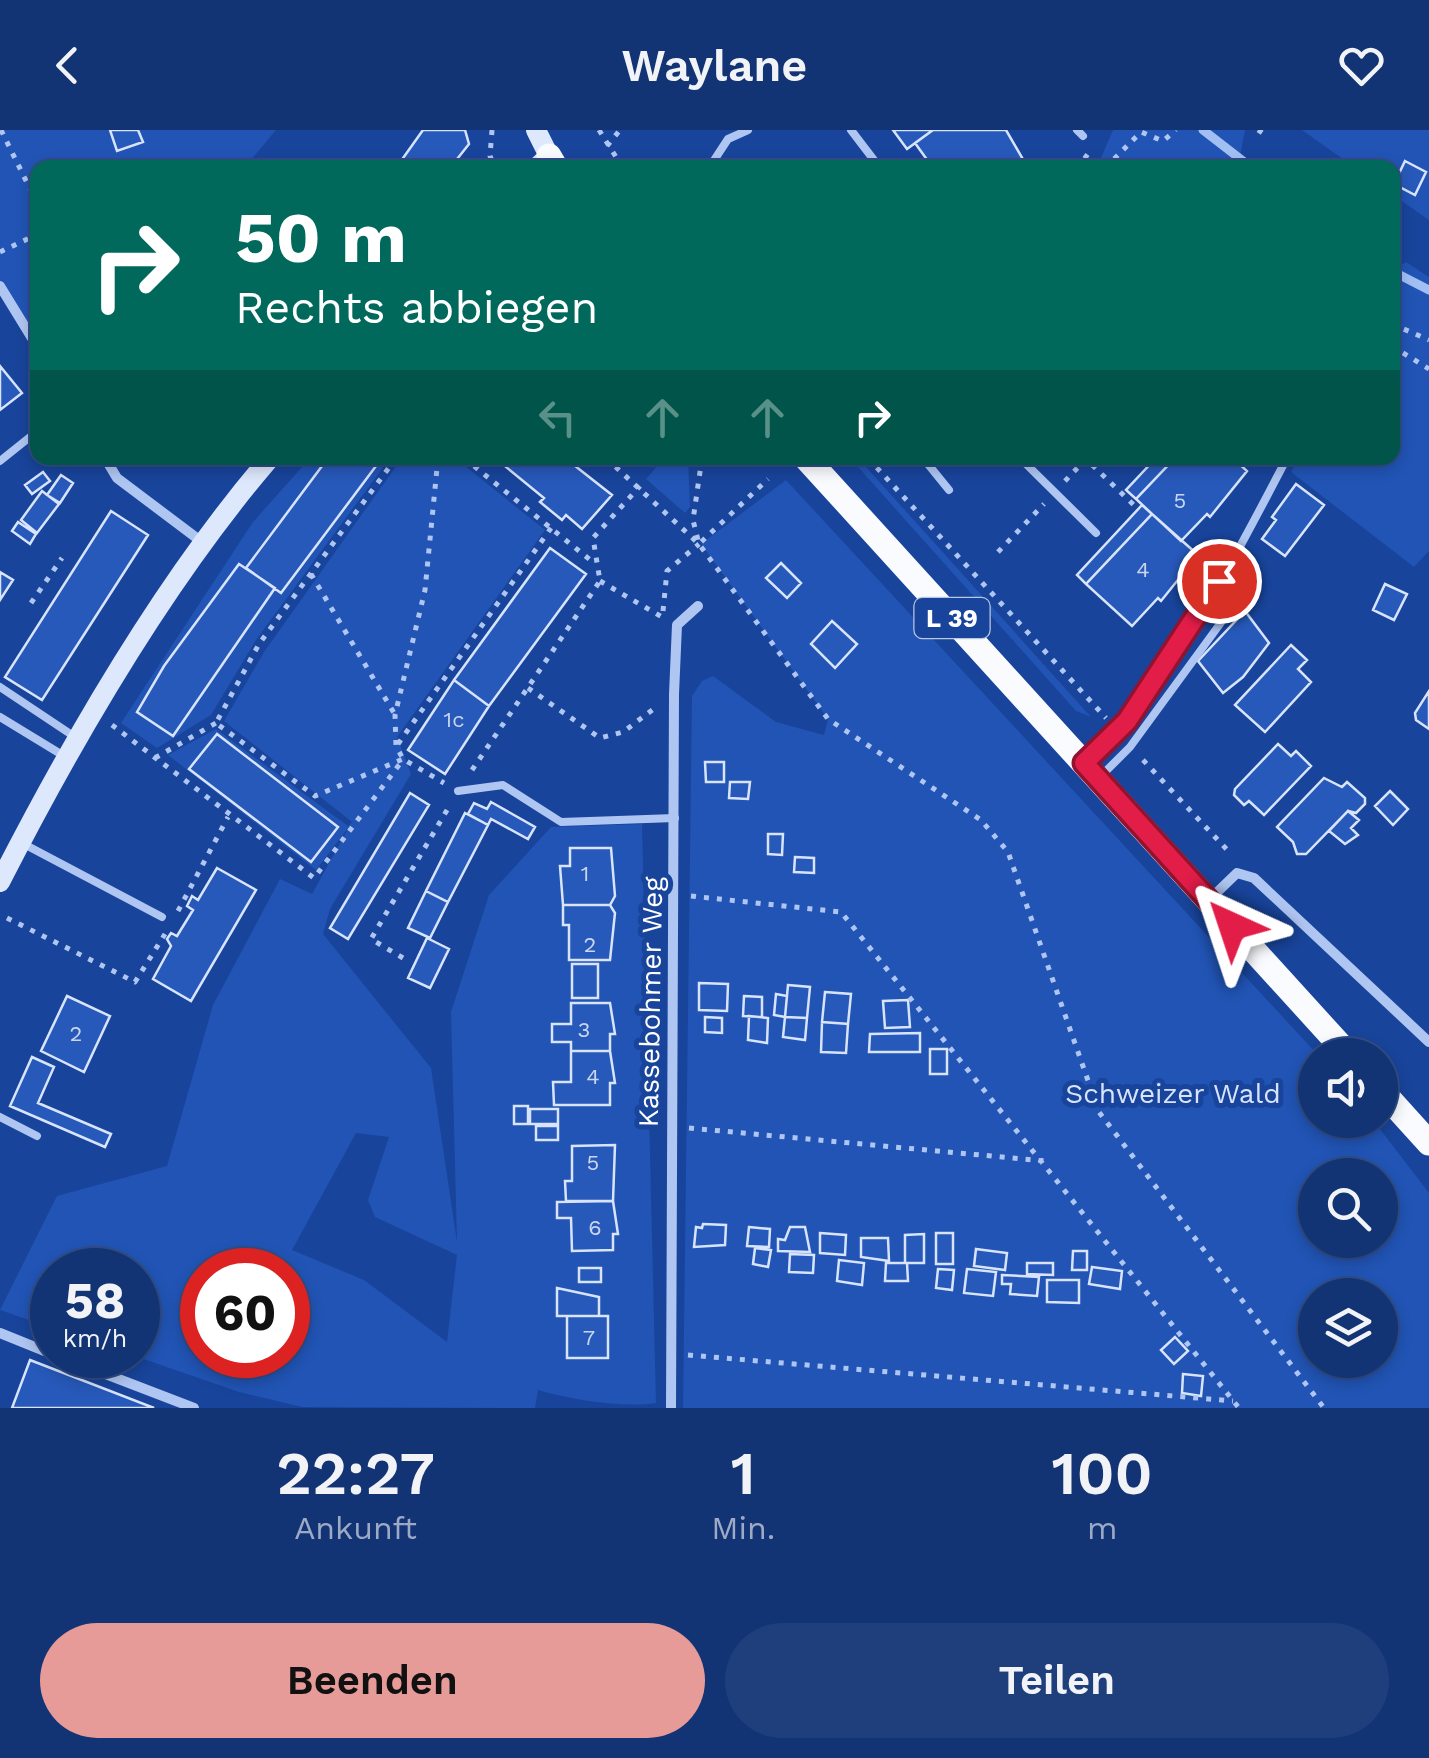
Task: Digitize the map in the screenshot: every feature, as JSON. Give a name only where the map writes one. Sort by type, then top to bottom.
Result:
[{"type":"main road","points":[[0,882],[79,739],[202,542],[264,465]]},
{"type":"main road","name":"L 39","points":[[812,465],[1334,1038]]},
{"type":"main road","points":[[1398,1108],[1429,1142]]},
{"type":"street","points":[[0,286],[30,335]]},
{"type":"street","points":[[109,465],[117,478],[202,542]]},
{"type":"street","points":[[677,625],[698,606]]},
{"type":"street","name":"Kassebohmer Weg","points":[[671,1408],[677,625]]},
{"type":"street","points":[[1208,900],[1237,873],[1254,878],[1429,1042]]},
{"type":"street","points":[[0,1334],[30,1345]]},
{"type":"street","points":[[116,1378],[194,1408]]},
{"type":"lane","points":[[714,160],[728,139],[748,130]]},
{"type":"lane","points":[[852,130],[874,160]]},
{"type":"lane","points":[[0,462],[30,436]]},
{"type":"lane","points":[[930,465],[949,490]]},
{"type":"lane","points":[[1027,465],[1096,533]]},
{"type":"lane","points":[[1091,771],[1237,553],[1283,465]]},
{"type":"lane","points":[[1091,771],[1130,747],[1236,602]]},
{"type":"lane","points":[[0,687],[79,739]]},
{"type":"lane","points":[[0,716],[68,758]]},
{"type":"lane","points":[[458,791],[503,785],[561,822],[674,818]]},
{"type":"lane","points":[[20,842],[162,917]]},
{"type":"lane","points":[[0,1117],[37,1136]]},
{"type":"path","points":[[1,130],[30,189]]},
{"type":"path","points":[[492,130],[492,160]]},
{"type":"path","points":[[599,130],[618,160]]},
{"type":"path","points":[[607,146],[620,130]]},
{"type":"path","points":[[1114,160],[1142,132],[1163,140],[1176,130]]},
{"type":"path","points":[[1258,130],[1264,134],[1267,130]]},
{"type":"path","points":[[0,252],[30,238]]},
{"type":"path","points":[[1400,327],[1429,340]]},
{"type":"path","points":[[1400,351],[1429,369]]},
{"type":"path","points":[[155,758],[216,723],[259,644],[391,465]]},
{"type":"path","points":[[437,465],[426,590],[394,715],[396,746],[403,758],[458,791]]},
{"type":"path","points":[[473,465],[596,564]]},
{"type":"path","points":[[614,465],[698,544],[828,719],[981,820],[1008,852],[1099,1112],[1324,1408]]},
{"type":"path","points":[[698,544],[693,520],[701,465]]},
{"type":"path","points":[[874,465],[1118,731]]},
{"type":"path","points":[[698,544],[768,479]]},
{"type":"path","points":[[640,486],[593,538],[600,580],[677,625]]},
{"type":"path","points":[[396,746],[551,528]]},
{"type":"path","points":[[32,603],[62,558]]},
{"type":"path","points":[[311,574],[394,715]]},
{"type":"path","points":[[402,958],[371,939],[458,791],[600,580]]},
{"type":"path","points":[[528,688],[600,738],[623,732],[674,694]]},
{"type":"path","points":[[216,723],[314,796],[403,758]]},
{"type":"path","points":[[112,725],[314,878],[403,758]]},
{"type":"path","points":[[1130,747],[1254,878]]},
{"type":"path","points":[[673,894],[841,912],[1045,1160],[1239,1408]]},
{"type":"path","points":[[671,1127],[1045,1160]]},
{"type":"path","points":[[671,1353],[1233,1401]]},
{"type":"green space","points":[[0,130],[276,130],[251,160],[30,160],[30,333],[0,284]]},
{"type":"green space","points":[[1113,130],[1245,130],[1239,160],[1100,160]]},
{"type":"green space","points":[[1302,130],[1429,130],[1429,220],[1400,200],[1400,160],[1344,160]]},
{"type":"green space","points":[[1406,262],[1429,277],[1429,551],[1414,567],[1291,472],[1295,465],[1400,465],[1400,266]]},
{"type":"green space","points":[[304,465],[385,465],[256,640],[211,715],[157,748],[121,723],[253,522]]},
{"type":"green space","points":[[397,465],[464,465],[545,530],[397,737],[411,774],[330,909],[323,934],[431,1068],[457,1242],[451,1012],[489,895],[551,827],[642,824],[656,1403],[597,1402],[538,1390],[535,1408],[302,1407],[199,1378],[310,1378],[310,1258],[364,1280],[447,1342],[457,1255],[375,1217],[368,1200],[389,1137],[356,1133],[293,1248],[180,1248],[180,1372],[160,1365],[160,1248],[31,1248],[57,1196],[167,1166],[213,1005],[280,879],[312,894],[349,827],[316,870],[168,755],[216,729],[348,826],[352,822],[224,721],[264,652]]},
{"type":"green space","points":[[658,465],[688,465],[690,507],[685,513],[646,479]]},
{"type":"green space","points":[[856,465],[864,465],[1091,717],[1076,711]]},
{"type":"green space","name":"Schweizer Wald","points":[[786,480],[1302,1038],[1298,1038],[1298,1138],[1387,1138],[1429,1193],[1429,1408],[683,1408],[692,696],[702,681],[713,676],[776,722],[824,735],[828,719],[701,544]]},
{"type":"green space","points":[[30,1250],[30,1320],[0,1310]]},
{"type":"building","points":[[110,130],[138,130],[143,142],[117,151]]},
{"type":"building","points":[[423,130],[465,130],[469,144],[456,160],[402,160]]},
{"type":"building","points":[[893,130],[933,130],[907,149]]},
{"type":"building","points":[[933,130],[1006,130],[1023,160],[927,160],[915,143]]},
{"type":"building","points":[[1405,161],[1426,172],[1415,195],[1400,187]]},
{"type":"building","points":[[0,366],[22,393],[0,410]]},
{"type":"building","points":[[323,465],[377,465],[281,593],[246,568]]},
{"type":"building","points":[[504,465],[574,465],[612,495],[582,529],[566,515],[562,520],[540,502],[544,498]]},
{"type":"building","points":[[1149,465],[1168,465],[1136,499],[1126,490]]},
{"type":"building","points":[[1168,465],[1241,465],[1247,471],[1210,517],[1207,514],[1181,541],[1136,499]]},
{"type":"building","points":[[43,472],[50,481],[32,494],[25,485]]},
{"type":"building","points":[[61,475],[73,483],[60,503],[47,495]]},
{"type":"building","points":[[1296,484],[1324,505],[1285,556],[1262,539],[1276,520],[1272,517]]},
{"type":"building","points":[[42,491],[59,504],[37,533],[21,520]]},
{"type":"building","points":[[1142,505],[1152,514],[1086,584],[1077,575]]},
{"type":"building","points":[[111,511],[148,535],[42,700],[5,677]]},
{"type":"building","points":[[1152,514],[1198,555],[1161,601],[1158,598],[1132,626],[1086,584]]},
{"type":"building","points":[[18,522],[36,534],[30,544],[12,531]]},
{"type":"building","points":[[550,548],[586,574],[489,706],[454,680]]},
{"type":"building","points":[[781,563],[801,583],[787,598],[766,578]]},
{"type":"building","points":[[239,564],[275,588],[173,736],[137,712],[164,666]]},
{"type":"building","points":[[0,572],[13,580],[0,600]]},
{"type":"building","points":[[1385,584],[1407,594],[1394,620],[1373,610]]},
{"type":"building","points":[[1245,611],[1269,643],[1243,677],[1223,693],[1198,661]]},
{"type":"building","points":[[832,621],[857,644],[835,668],[811,644]]},
{"type":"building","points":[[1291,645],[1307,660],[1298,669],[1311,682],[1265,732],[1235,705]]},
{"type":"building","points":[[454,680],[489,706],[445,774],[408,750]]},
{"type":"building","points":[[1429,691],[1429,729],[1416,720],[1415,713]]},
{"type":"building","points":[[217,734],[338,827],[311,862],[189,769]]},
{"type":"building","points":[[1278,744],[1291,756],[1296,751],[1311,766],[1264,815],[1249,801],[1244,805],[1234,795],[1235,789]]},
{"type":"building","points":[[705,762],[724,762],[724,782],[706,782]]},
{"type":"building","points":[[1324,778],[1342,787],[1347,782],[1365,798],[1365,804],[1356,813],[1348,811],[1306,854],[1297,854],[1293,842],[1277,827]]},
{"type":"building","points":[[730,782],[750,782],[748,799],[729,798]]},
{"type":"building","points":[[1390,791],[1408,809],[1393,825],[1375,806]]},
{"type":"building","points":[[410,793],[429,805],[348,939],[330,928]]},
{"type":"building","points":[[491,802],[535,827],[528,839],[491,819],[488,825],[468,814],[474,803],[487,809]]},
{"type":"building","points":[[1348,811],[1359,820],[1351,828],[1358,835],[1345,844],[1329,831]]},
{"type":"building","points":[[465,813],[488,825],[448,902],[426,891]]},
{"type":"building","points":[[768,834],[783,834],[782,855],[768,854]]},
{"type":"building","points":[[570,848],[611,848],[615,896],[610,905],[563,905],[560,866],[570,866]]},
{"type":"building","points":[[795,857],[814,858],[814,873],[794,872]]},
{"type":"building","points":[[217,868],[256,890],[191,1001],[153,979],[171,946],[167,939],[171,933],[177,936],[193,910],[187,906],[192,896],[198,900]]},
{"type":"building","points":[[426,891],[448,902],[430,938],[408,928]]},
{"type":"building","points":[[563,905],[610,905],[615,913],[610,960],[569,960],[569,925],[563,925]]},
{"type":"building","points":[[427,938],[449,949],[430,988],[408,978]]},
{"type":"building","points":[[572,964],[598,964],[598,998],[572,998]]},
{"type":"building","points":[[699,983],[728,984],[727,1011],[699,1010]]},
{"type":"building","points":[[788,985],[810,987],[807,1018],[785,1017]]},
{"type":"building","points":[[825,992],[851,994],[848,1024],[822,1022]]},
{"type":"building","points":[[776,994],[787,996],[785,1017],[774,1015]]},
{"type":"building","points":[[67,996],[110,1016],[84,1072],[41,1051]]},
{"type":"building","points":[[744,996],[762,997],[762,1017],[743,1016]]},
{"type":"building","points":[[908,1000],[910,1027],[885,1028],[883,1001]]},
{"type":"building","points":[[571,1003],[610,1003],[615,1034],[610,1034],[610,1051],[571,1051],[571,1042],[552,1042],[552,1024],[571,1024]]},
{"type":"building","points":[[749,1016],[768,1018],[767,1043],[748,1040]]},
{"type":"building","points":[[705,1017],[722,1018],[722,1033],[705,1032]]},
{"type":"building","points":[[785,1017],[807,1018],[805,1040],[783,1037]]},
{"type":"building","points":[[822,1022],[848,1024],[846,1053],[821,1052]]},
{"type":"building","points":[[920,1033],[920,1052],[869,1052],[870,1034]]},
{"type":"building","points":[[930,1049],[947,1049],[947,1074],[930,1074]]},
{"type":"building","points":[[571,1051],[610,1051],[615,1083],[610,1083],[610,1105],[554,1105],[553,1082],[571,1082]]},
{"type":"building","points":[[32,1057],[54,1067],[38,1103],[111,1134],[105,1147],[10,1106]]},
{"type":"building","points":[[514,1106],[528,1106],[528,1124],[514,1124]]},
{"type":"building","points":[[530,1109],[558,1109],[558,1124],[530,1124]]},
{"type":"building","points":[[536,1126],[558,1126],[558,1140],[536,1140]]},
{"type":"building","points":[[615,1145],[613,1201],[566,1201],[565,1181],[572,1181],[572,1146]]},
{"type":"building","points":[[613,1201],[618,1234],[613,1234],[613,1250],[572,1251],[571,1218],[557,1218],[557,1202]]},
{"type":"building","points":[[703,1224],[726,1225],[725,1245],[694,1247],[696,1227],[702,1228]]},
{"type":"building","points":[[749,1227],[770,1229],[769,1247],[747,1246]]},
{"type":"building","points":[[790,1227],[805,1227],[810,1252],[778,1251],[778,1239],[785,1240]]},
{"type":"building","points":[[820,1233],[846,1235],[845,1255],[820,1253]]},
{"type":"building","points":[[936,1233],[953,1233],[953,1264],[936,1264]]},
{"type":"building","points":[[924,1234],[924,1263],[905,1263],[905,1235]]},
{"type":"building","points":[[861,1238],[888,1238],[889,1261],[861,1257]]},
{"type":"building","points":[[755,1248],[771,1250],[768,1267],[753,1264]]},
{"type":"building","points":[[976,1249],[1007,1253],[1005,1270],[974,1266]]},
{"type":"building","points":[[1073,1251],[1087,1251],[1087,1270],[1072,1270]]},
{"type":"building","points":[[790,1254],[814,1255],[813,1273],[789,1272]]},
{"type":"building","points":[[839,1260],[864,1263],[862,1285],[837,1281]]},
{"type":"building","points":[[886,1263],[907,1263],[908,1281],[885,1281]]},
{"type":"building","points":[[1027,1263],[1053,1263],[1053,1275],[1027,1274]]},
{"type":"building","points":[[1092,1267],[1122,1271],[1120,1289],[1089,1284]]},
{"type":"building","points":[[579,1268],[601,1268],[601,1282],[579,1282]]},
{"type":"building","points":[[938,1269],[954,1270],[952,1290],[936,1288]]},
{"type":"building","points":[[967,1269],[996,1272],[993,1296],[964,1293]]},
{"type":"building","points":[[1002,1275],[1039,1277],[1037,1296],[1010,1294],[1011,1284],[1002,1284]]},
{"type":"building","points":[[1047,1280],[1079,1280],[1079,1303],[1047,1302]]},
{"type":"building","points":[[557,1288],[599,1297],[599,1316],[557,1316]]},
{"type":"building","points":[[567,1316],[608,1316],[608,1358],[567,1358]]},
{"type":"building","points":[[1175,1337],[1188,1351],[1174,1364],[1161,1350]]},
{"type":"building","points":[[30,1360],[30,1378],[76,1378],[154,1408],[12,1408]]},
{"type":"building","points":[[1183,1374],[1203,1376],[1201,1396],[1182,1393]]},
{"type":"waterway","points":[[1203,130],[1242,160]]},
{"type":"waterway","points":[[1400,275],[1429,290]]},
{"type":"route","points":[[1219,581],[1127,721],[1084,763],[1232,926]]}]
